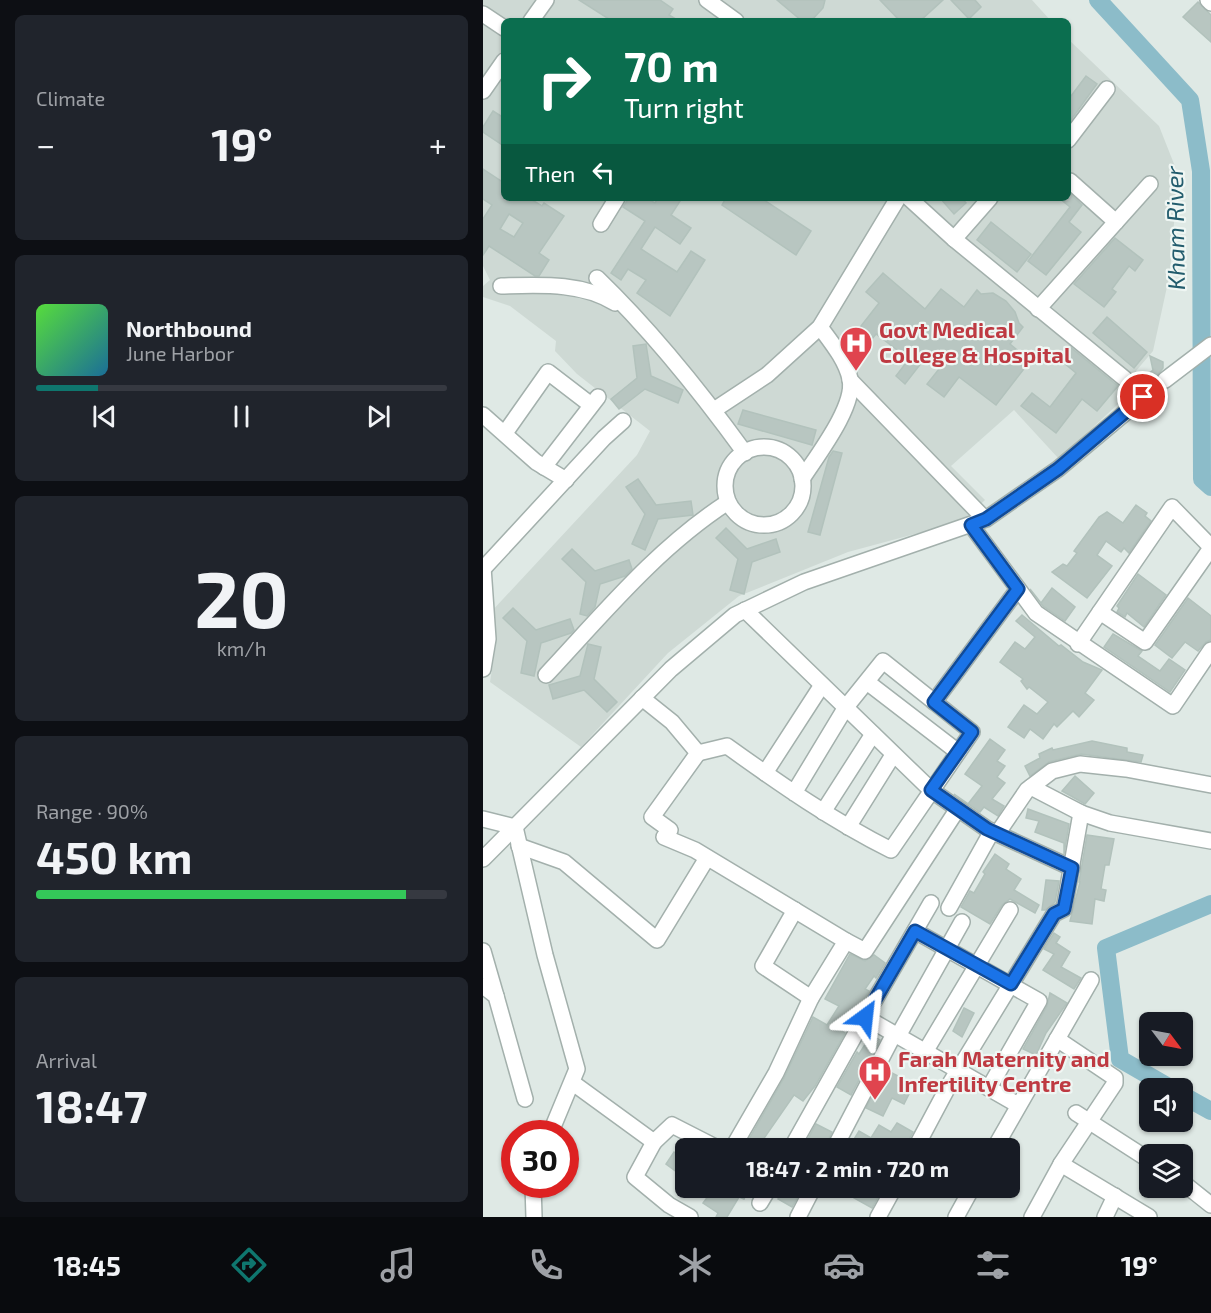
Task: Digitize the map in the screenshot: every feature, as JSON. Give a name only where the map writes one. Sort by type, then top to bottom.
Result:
[{"type":"street","points":[[533,18],[546,0]]},
{"type":"street","points":[[707,0],[730,18]]},
{"type":"street","points":[[1208,0],[1211,3]]},
{"type":"street","points":[[484,18],[501,26]]},
{"type":"street","points":[[483,91],[501,64]]},
{"type":"street","points":[[1071,136],[1107,89]]},
{"type":"street","points":[[1071,181],[1116,222]]},
{"type":"street","points":[[1038,309],[1150,184]]},
{"type":"street","points":[[601,224],[615,201]]},
{"type":"street","points":[[714,410],[767,375],[820,327],[896,201]]},
{"type":"street","points":[[912,201],[954,240],[1125,379]]},
{"type":"street","points":[[954,240],[987,201]]},
{"type":"street","points":[[597,278],[633,314],[714,410],[745,453]]},
{"type":"street","points":[[501,286],[545,285],[584,290],[603,295],[633,314]]},
{"type":"street","points":[[820,327],[842,360],[851,380],[976,520],[1018,589],[1036,613],[1173,706],[1211,650]]},
{"type":"street","points":[[1170,375],[1211,345]]},
{"type":"street","points":[[505,433],[548,372],[594,401],[544,467]]},
{"type":"street","points":[[802,479],[791,458],[778,450],[763,447],[745,453],[736,459],[727,472],[725,487],[728,502],[736,514],[749,523],[764,525],[779,522],[791,513],[799,501],[802,479],[845,409],[851,380]]},
{"type":"street","points":[[483,859],[671,669],[735,615],[804,582],[976,520],[986,519],[1058,469],[1150,392]]},
{"type":"street","points":[[483,415],[544,467],[566,480]]},
{"type":"street","points":[[483,669],[488,639],[483,567],[604,438],[623,421]]},
{"type":"street","points":[[546,675],[650,564],[695,523],[728,502]]},
{"type":"street","points":[[1079,644],[1100,612],[1172,507],[1211,547],[1145,642],[1100,612]]},
{"type":"street","points":[[934,702],[1018,589]]},
{"type":"street","points":[[745,610],[931,790],[957,810],[995,832],[1072,868]]},
{"type":"street","points":[[794,793],[846,707],[883,661],[972,732],[891,850],[823,812],[794,793],[727,746],[698,753],[652,817],[670,830],[664,837],[707,858],[865,951],[957,810]]},
{"type":"street","points":[[867,682],[958,752]]},
{"type":"street","points":[[765,772],[822,685]]},
{"type":"street","points":[[642,698],[672,722],[698,753]]},
{"type":"street","points":[[823,812],[873,734]]},
{"type":"street","points":[[847,827],[893,755]]},
{"type":"street","points":[[949,908],[995,832],[1031,787],[1052,771],[1080,764],[1126,769],[1211,785]]},
{"type":"street","points":[[1031,787],[1081,813],[1110,823],[1211,841]]},
{"type":"street","points":[[921,1138],[1054,914],[1064,909],[1081,813]]},
{"type":"street","points":[[483,819],[515,827]]},
{"type":"street","points":[[515,827],[545,955],[577,1069],[556,1120]]},
{"type":"street","points":[[519,846],[564,862],[657,940],[707,858]]},
{"type":"street","points":[[797,1138],[931,903]]},
{"type":"street","points":[[795,910],[763,966],[811,998]]},
{"type":"street","points":[[925,1052],[1010,910]]},
{"type":"street","points":[[840,1138],[896,1035],[962,922]]},
{"type":"street","points":[[915,931],[1038,999],[1039,1003],[989,1088]]},
{"type":"street","points":[[738,1138],[776,1073],[811,998],[846,941]]},
{"type":"street","points":[[483,951],[525,1099]]},
{"type":"street","points":[[1000,1138],[1091,980]]},
{"type":"street","points":[[483,986],[496,996]]},
{"type":"street","points":[[865,1017],[1018,1105]]},
{"type":"street","points":[[1032,1217],[1062,1164],[1115,1083],[1115,1078],[1057,1039]]},
{"type":"street","points":[[573,1083],[654,1142]]},
{"type":"street","points":[[1076,1113],[1139,1154]]},
{"type":"street","points":[[690,1217],[669,1205],[635,1177],[654,1142],[672,1125],[697,1138]]},
{"type":"street","points":[[1062,1164],[1149,1217]]},
{"type":"street","points":[[1193,1191],[1211,1205]]},
{"type":"street","points":[[1105,1217],[1115,1196]]},
{"type":"street","points":[[533,1198],[534,1217]]},
{"type":"street","points":[[761,1203],[764,1198]]},
{"type":"street","points":[[798,1217],[808,1198]]},
{"type":"street","points":[[878,1217],[888,1198]]},
{"type":"street","points":[[956,1217],[966,1198]]},
{"type":"shaded area","name":"Govt Medical College & Hospital","points":[[483,0],[1032,0],[1048,18],[501,18],[501,201],[1071,201],[1071,42],[1159,126],[1178,174],[1170,273],[1153,351],[1136,371],[1132,391],[1059,459],[1014,410],[951,466],[985,500],[963,521],[848,552],[739,596],[668,653],[581,747],[490,682],[496,644],[490,613],[637,455],[650,431],[577,374],[555,351],[556,341],[510,306],[483,297],[483,286],[490,280],[483,266]]},
{"type":"building","points":[[579,0],[660,0],[673,9],[669,15],[674,18],[607,18]]},
{"type":"building","points":[[777,0],[825,0],[823,8],[814,18],[798,18]]},
{"type":"building","points":[[880,0],[943,0],[923,18],[897,18]]},
{"type":"building","points":[[951,0],[975,0],[981,7],[968,18]]},
{"type":"building","points":[[1198,2],[1211,15],[1211,42],[1183,17]]},
{"type":"building","points":[[1086,76],[1097,84],[1071,120],[1071,96]]},
{"type":"building","points":[[493,111],[501,116],[501,144],[483,132],[483,127]]},
{"type":"building","points":[[483,169],[501,181],[501,201],[534,201],[542,206],[544,203],[564,216],[539,253],[549,260],[539,276],[535,276],[489,246],[483,255],[483,219],[492,205],[483,199]],"holes":[[[509,214],[523,223],[514,237],[500,229]]]},
{"type":"building","points":[[1071,195],[1082,205],[1069,222],[1081,232],[1046,275],[1028,261],[1070,207],[1063,201],[1071,201]]},
{"type":"building","points":[[627,201],[655,203],[656,201],[680,201],[671,215],[691,228],[680,244],[655,227],[641,249],[677,272],[691,251],[705,260],[670,316],[637,293],[646,280],[628,269],[621,280],[611,273],[645,221],[623,207]]},
{"type":"building","points":[[724,201],[766,201],[811,231],[796,255],[722,205]]},
{"type":"building","points":[[943,201],[964,201],[966,203],[954,214]]},
{"type":"building","points":[[991,222],[1031,254],[1017,272],[977,240]]},
{"type":"building","points":[[1115,238],[1143,260],[1135,271],[1129,266],[1112,289],[1116,292],[1104,307],[1074,284]]},
{"type":"building","points":[[883,273],[925,309],[941,289],[964,307],[977,290],[981,294],[993,293],[1006,301],[1023,327],[1010,344],[1030,361],[996,405],[959,377],[944,397],[927,384],[943,364],[929,353],[905,384],[896,376],[909,359],[876,334],[863,350],[850,340],[879,303],[866,292]]},
{"type":"building","points":[[1107,317],[1147,352],[1134,368],[1093,333]]},
{"type":"building","points":[[646,344],[651,376],[683,390],[678,403],[645,389],[619,409],[611,399],[637,378],[633,346]]},
{"type":"building","points":[[1069,346],[1118,386],[1097,411],[1082,399],[1056,433],[1021,406],[1032,393],[1050,407],[1076,373],[1059,359]]},
{"type":"building","points":[[1150,356],[1163,362],[1163,368],[1156,377],[1157,385],[1149,382],[1144,384],[1141,380],[1153,370]]},
{"type":"building","points":[[743,410],[816,430],[812,445],[738,424]]},
{"type":"building","points":[[833,451],[842,453],[820,535],[808,532],[829,457]]},
{"type":"building","points":[[638,479],[656,505],[691,501],[693,515],[658,519],[645,550],[632,544],[645,514],[626,487]]},
{"type":"building","points":[[1136,505],[1147,513],[1145,516],[1151,521],[1129,553],[1124,548],[1121,552],[1106,541],[1097,555],[1112,566],[1087,598],[1052,572],[1063,564],[1067,566],[1077,553],[1074,551],[1099,517],[1107,512],[1123,523]]},
{"type":"building","points":[[726,528],[747,549],[776,539],[780,552],[752,562],[744,594],[730,590],[738,559],[716,538]]},
{"type":"building","points":[[572,549],[595,571],[629,560],[632,569],[625,576],[600,584],[595,607],[587,616],[580,614],[586,582],[562,559]]},
{"type":"building","points":[[1138,574],[1166,595],[1144,627],[1127,613],[1125,617],[1117,612],[1119,608],[1117,606]]},
{"type":"building","points":[[1052,588],[1075,607],[1065,621],[1043,606],[1030,589],[1041,603]]},
{"type":"building","points":[[1188,598],[1211,616],[1211,640],[1198,651],[1185,642],[1172,658],[1155,645]]},
{"type":"building","points":[[513,608],[536,630],[570,619],[574,630],[541,643],[534,676],[521,673],[527,641],[503,618]]},
{"type":"building","points":[[1022,615],[1059,646],[1061,645],[1083,662],[1102,670],[1085,693],[1094,700],[1079,717],[1073,711],[1057,727],[1054,724],[1043,739],[1030,729],[1024,738],[1008,727],[1024,705],[1037,714],[1048,702],[1029,687],[1027,689],[1021,681],[1023,679],[1000,662],[1015,642],[1025,649],[1035,637],[1016,621]]},
{"type":"building","points":[[1113,634],[1142,651],[1138,656],[1160,671],[1169,659],[1185,670],[1170,692],[1104,647]]},
{"type":"building","points":[[588,644],[601,647],[594,679],[617,702],[607,712],[584,690],[553,699],[549,685],[580,676]]},
{"type":"building","points":[[990,739],[1005,750],[997,761],[1005,766],[997,777],[1005,783],[992,799],[1004,806],[998,816],[984,807],[980,812],[968,804],[982,786],[965,774]]},
{"type":"building","points":[[1092,741],[1127,748],[1127,752],[1143,755],[1141,762],[1081,754],[1049,762],[1030,776],[1025,766],[1040,758],[1039,754],[1052,748],[1053,750]]},
{"type":"building","points":[[1075,776],[1094,793],[1085,804],[1062,791]]},
{"type":"building","points":[[1028,809],[1069,824],[1064,854],[1064,843],[1035,832],[1039,821],[1026,818]]},
{"type":"building","points":[[1087,835],[1114,839],[1109,865],[1105,865],[1101,889],[1106,890],[1104,901],[1095,899],[1092,924],[1070,921],[1080,882]]},
{"type":"building","points":[[995,854],[1009,864],[1006,869],[1021,879],[1014,890],[1039,905],[1035,913],[1010,899],[1002,905],[990,924],[961,907],[970,891],[974,893],[985,874],[983,872]]},
{"type":"building","points":[[1046,880],[1059,881],[1055,902],[1042,910]]},
{"type":"building","points":[[1054,933],[1060,937],[1056,943],[1070,952],[1061,967],[1081,978],[1074,989],[1043,970],[1054,954],[1044,949]]},
{"type":"building","points":[[850,954],[865,961],[874,955],[885,963],[876,978],[874,976],[865,989],[869,991],[853,1018],[846,1014],[837,1028],[845,1033],[815,1086],[803,1101],[794,1095],[764,1138],[750,1138],[784,1078],[813,1017],[827,1025],[839,1006],[825,999]]},
{"type":"building","points":[[1050,993],[1067,1003],[1046,1033],[1036,1055],[1023,1049],[1047,1006]]},
{"type":"building","points":[[964,1008],[974,1013],[962,1037],[953,1031]]},
{"type":"building","points":[[871,1035],[880,1040],[851,1095],[837,1087],[857,1052],[859,1054]]},
{"type":"building","points":[[886,1070],[914,1084],[904,1104],[892,1098],[883,1116],[866,1108]]},
{"type":"building","points":[[897,1123],[913,1132],[910,1138],[871,1138],[879,1125],[891,1132]]},
{"type":"building","points":[[816,1124],[832,1132],[829,1138],[809,1138]]},
{"type":"building","points":[[859,1131],[871,1138],[855,1138]]},
{"type":"building","points":[[675,1153],[675,1171],[666,1164]]},
{"type":"building","points":[[707,1198],[738,1198],[727,1217],[716,1217],[718,1213],[703,1203]]},
{"type":"building","points":[[779,1198],[797,1198],[792,1207]]},
{"type":"building","points":[[854,1198],[878,1198],[872,1208]]},
{"type":"waterway","name":"Kham River","points":[[1098,0],[1190,100],[1201,171],[1202,479],[1211,487]]},
{"type":"waterway","name":"Kham River","points":[[1153,1078],[1120,1059],[1106,948],[1211,904]]},
{"type":"waterway","name":"Kham River","points":[[1193,1101],[1211,1111]]},
{"type":"place","name":"Govt Medical College & Hospital","points":[[856,372]]},
{"type":"place","name":"Farah Maternity and Infertility Centre","points":[[875,1101]]},
{"type":"route","points":[[865,1017],[915,931],[1011,984],[1054,914],[1064,909],[1072,868],[987,829],[931,790],[972,732],[934,702],[1018,589],[971,525],[986,519],[1058,469],[1143,397]]}]
